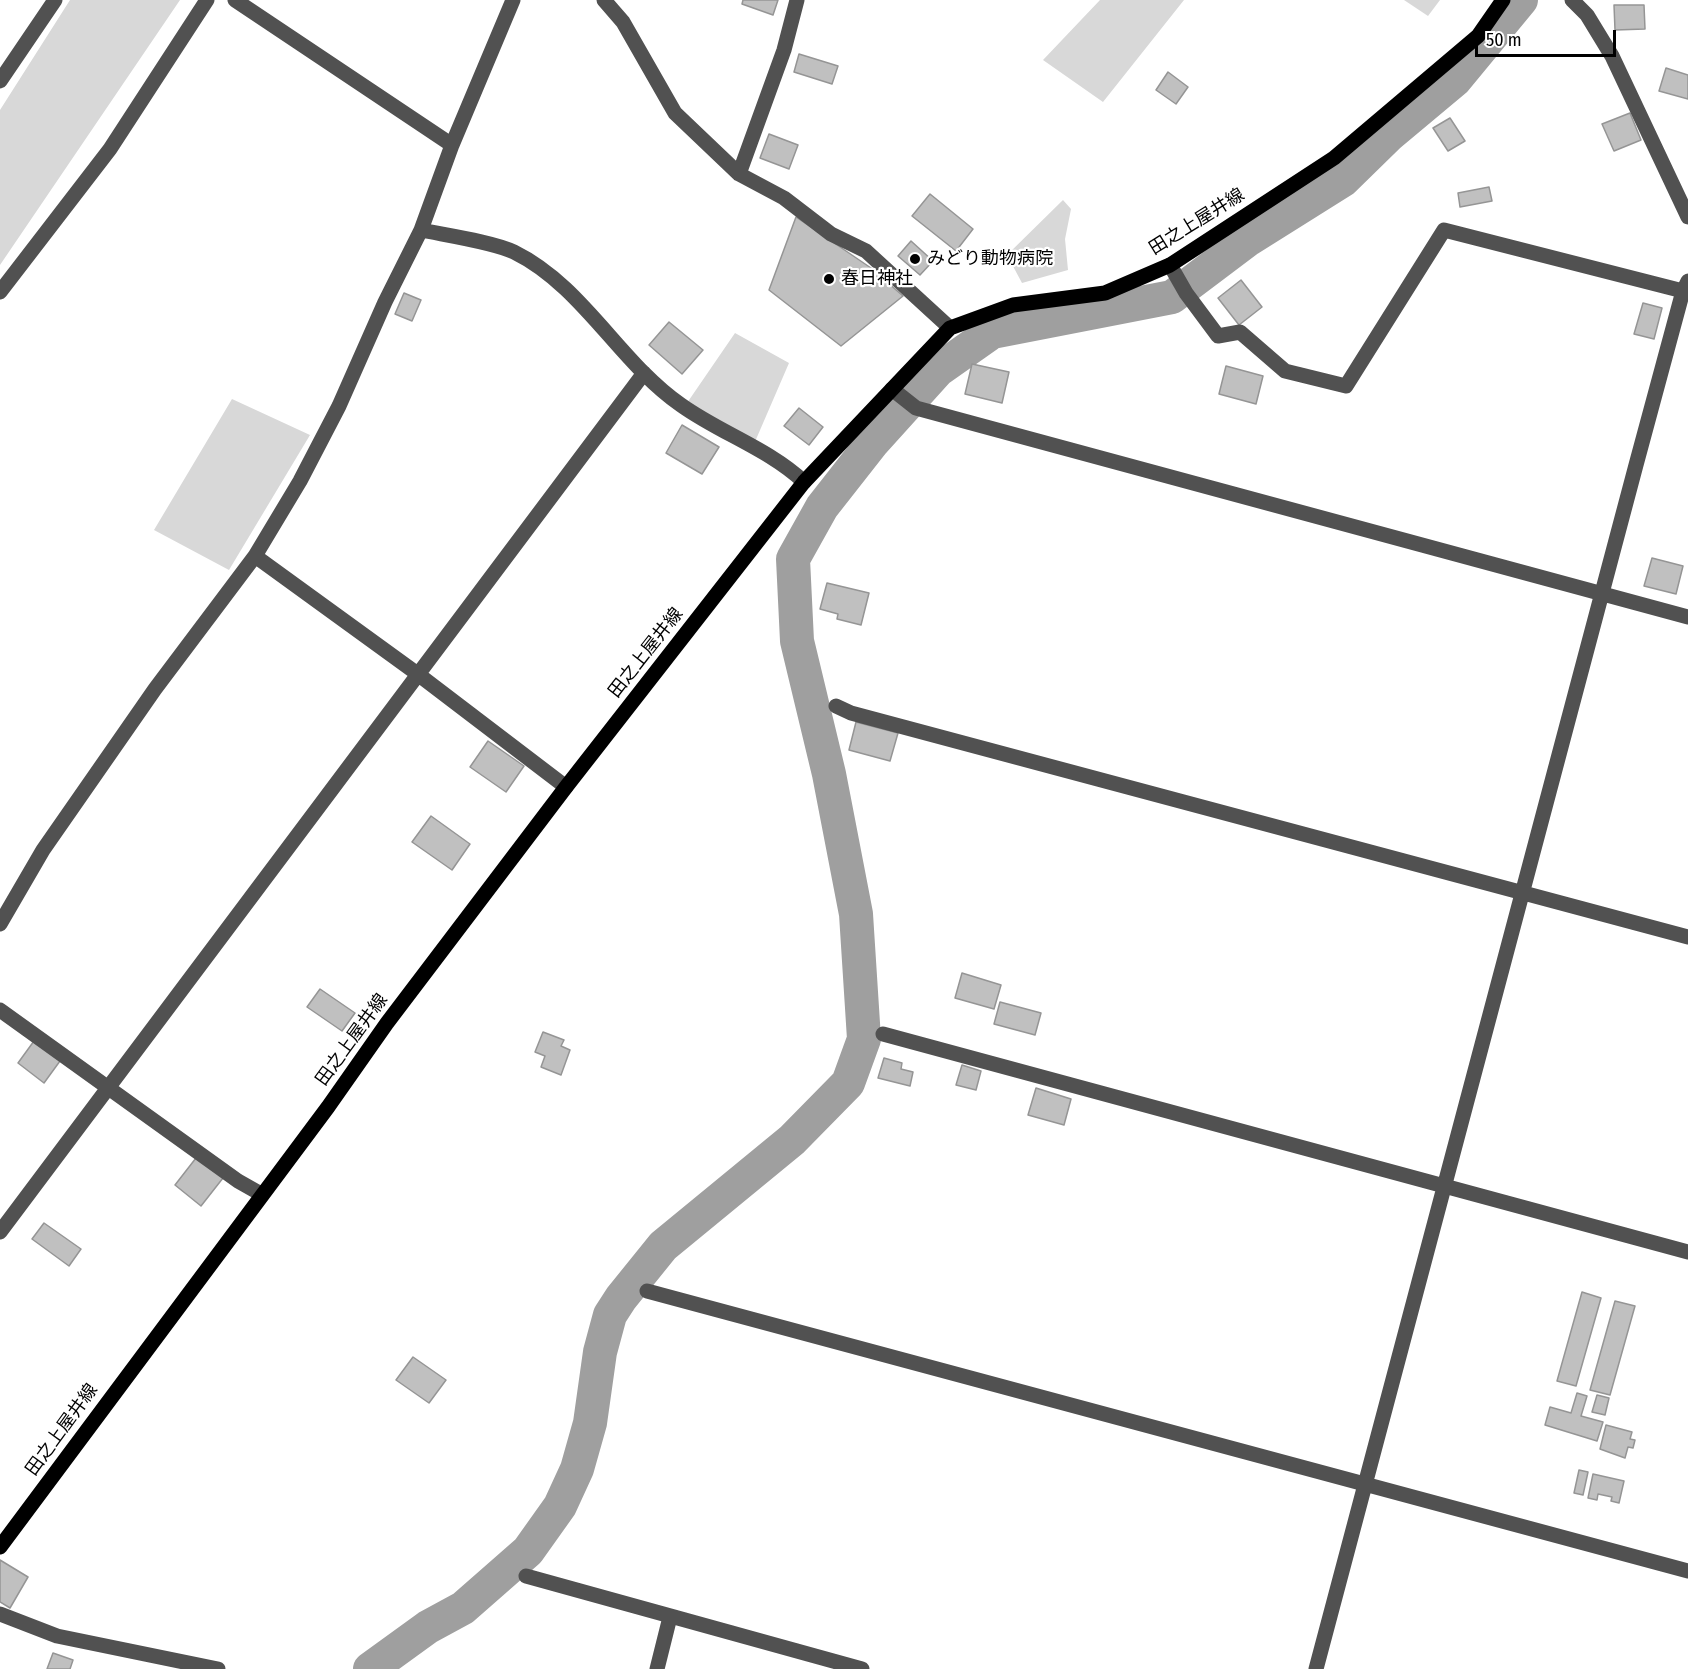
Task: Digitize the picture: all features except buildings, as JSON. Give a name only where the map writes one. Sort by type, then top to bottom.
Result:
[{"type":"main road","name":"田之上屋井線","points":[[0,1547],[566,787],[804,482],[950,328],[1013,305],[1105,293],[1174,271],[1334,158],[1478,36],[1503,0]]},
{"type":"street","points":[[0,81],[55,0]]},
{"type":"street","points":[[0,292],[110,149],[207,0]]},
{"type":"street","points":[[235,0],[452,145]]},
{"type":"street","points":[[0,924],[43,850],[156,689],[255,556],[300,481],[339,406],[385,302],[421,230],[452,145],[513,0]]},
{"type":"street","points":[[604,0],[623,22],[675,113],[739,174],[784,198],[831,234],[866,251],[950,328]]},
{"type":"street","points":[[739,174],[784,50],[797,0]]},
{"type":"street","points":[[1572,0],[1587,15],[1612,56],[1688,216]]},
{"type":"street","points":[[421,230],[513,252],[560,283],[644,373],[680,405],[788,467],[804,482]]},
{"type":"street","points":[[1174,271],[1186,293],[1218,336],[1240,332],[1285,371],[1346,386],[1444,230],[1685,286],[1316,1669]]},
{"type":"street","points":[[0,1232],[644,373]]},
{"type":"street","points":[[891,389],[916,408],[1688,616]]},
{"type":"street","points":[[255,556],[419,675],[566,787]]},
{"type":"street","points":[[836,706],[851,714],[1688,937]]},
{"type":"street","points":[[0,1010],[238,1180],[261,1194]]},
{"type":"street","points":[[883,1035],[1688,1252]]},
{"type":"street","points":[[647,1292],[1688,1571]]},
{"type":"street","points":[[526,1576],[862,1669]]},
{"type":"street","points":[[0,1614],[57,1636],[218,1669]]},
{"type":"street","points":[[657,1669],[670,1617]]},
{"type":"shaded area","points":[[70,0],[180,0],[0,265],[0,110]]},
{"type":"shaded area","points":[[1100,0],[1184,0],[1103,102],[1043,60]]},
{"type":"shaded area","points":[[1404,0],[1440,0],[1428,16]]},
{"type":"shaded area","points":[[1063,200],[1071,209],[1065,239],[1068,270],[1022,283],[1007,255]]},
{"type":"shaded area","points":[[735,333],[789,363],[754,444],[687,403]]},
{"type":"shaded area","points":[[232,399],[310,435],[229,570],[154,530]]},
{"type":"waterway","points":[[370,1669],[428,1627],[463,1608],[528,1551],[560,1506],[577,1469],[590,1423],[600,1352],[610,1315],[621,1298],[663,1246],[792,1140],[848,1083],[864,1039],[856,914],[829,774],[797,641],[793,559],[822,507],[873,442],[938,370],[992,332],[1172,297],[1249,239],[1343,180],[1388,136],[1455,80],[1521,0]]},
{"type":"place","name":"みどり動物病院","points":[[915,259]]},
{"type":"place","name":"春日神社","points":[[829,279]]}]
